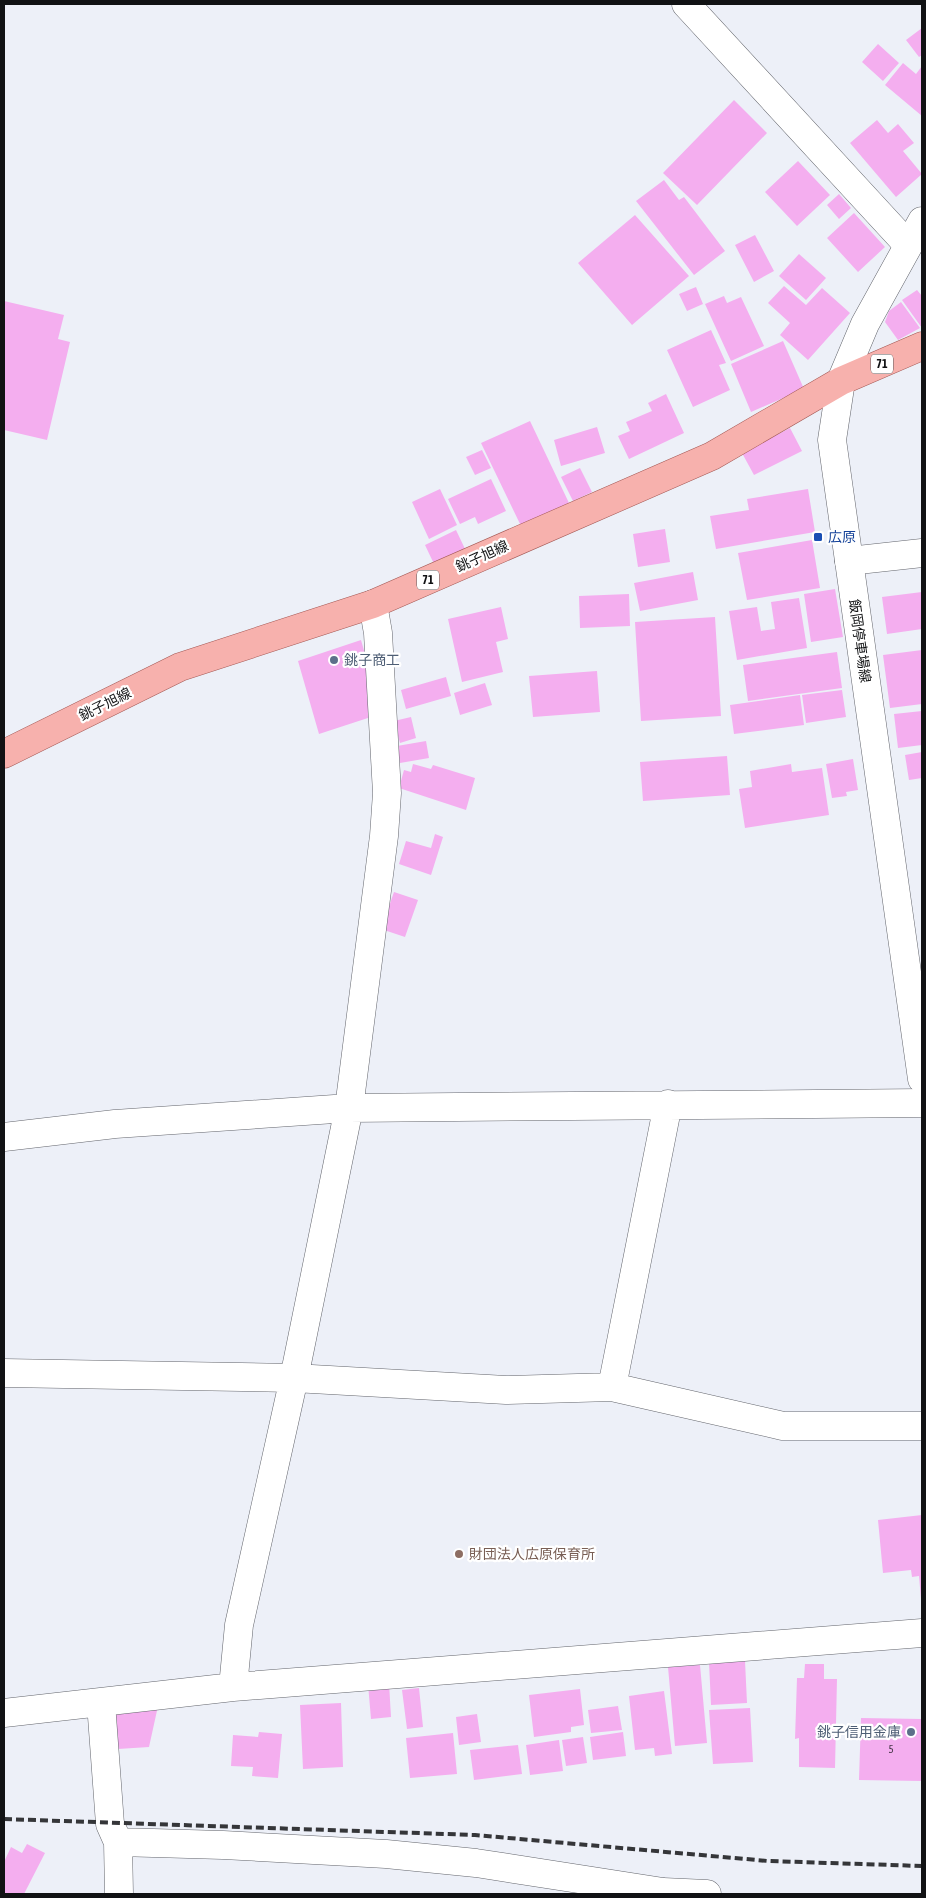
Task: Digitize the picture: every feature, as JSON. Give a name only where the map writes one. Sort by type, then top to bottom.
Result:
[{"type":"main road","name":"銚子旭線","points":[[4,754],[180,667],[373,604],[712,456],[841,381],[922,346]]},
{"type":"street","points":[[686,4],[908,245]]},
{"type":"street","name":"飯岡停車場線","points":[[922,221],[865,324],[841,381],[832,440],[922,1079]]},
{"type":"street","points":[[849,561],[922,553]]},
{"type":"street","points":[[233,1687],[239,1625],[294,1378],[350,1108],[384,836],[387,793],[378,633],[373,604]]},
{"type":"street","points":[[4,1137],[116,1124],[350,1108],[922,1103]]},
{"type":"street","points":[[612,1387],[668,1104]]},
{"type":"street","points":[[4,1373],[294,1378],[506,1390],[612,1387],[783,1426],[922,1426]]},
{"type":"street","points":[[4,1713],[233,1687],[922,1633]]},
{"type":"street","points":[[101,1703],[110,1824],[118,1842],[119,1894]]},
{"type":"street","points":[[118,1842],[223,1845],[386,1854],[476,1863],[663,1892],[707,1894]]},
{"type":"building","points":[[922,28],[922,55],[919,57],[906,40]]},
{"type":"building","points":[[878,44],[899,63],[883,81],[862,62]]},
{"type":"building","points":[[903,63],[916,74],[922,66],[922,116],[885,85]]},
{"type":"building","points":[[734,100],[767,133],[697,205],[663,173]]},
{"type":"building","points":[[877,120],[888,133],[898,124],[914,143],[903,151],[922,174],[896,197],[850,143]]},
{"type":"building","points":[[798,161],[830,195],[797,226],[765,192]]},
{"type":"building","points":[[664,180],[679,200],[684,197],[725,251],[694,275],[636,201]]},
{"type":"building","points":[[839,194],[851,208],[839,219],[827,205]]},
{"type":"building","points":[[854,213],[885,247],[858,272],[827,238]]},
{"type":"building","points":[[635,215],[689,276],[632,325],[578,263]]},
{"type":"building","points":[[755,235],[774,271],[754,282],[735,245]]},
{"type":"building","points":[[799,254],[826,278],[806,300],[779,276]]},
{"type":"building","points":[[784,286],[806,305],[822,288],[850,313],[808,360],[780,335],[790,323],[768,303]]},
{"type":"building","points":[[696,287],[703,304],[687,311],[679,294]]},
{"type":"building","points":[[917,290],[922,296],[922,328],[902,300]]},
{"type":"building","points":[[724,296],[727,303],[741,297],[764,346],[731,361],[705,304]]},
{"type":"building","points":[[4,301],[64,315],[58,339],[70,342],[47,440],[4,430]]},
{"type":"building","points":[[901,302],[920,328],[898,340],[885,322],[889,311]]},
{"type":"building","points":[[711,330],[726,363],[719,365],[730,390],[693,407],[667,350]]},
{"type":"building","points":[[783,341],[804,389],[751,412],[731,364]]},
{"type":"building","points":[[666,394],[684,433],[629,459],[618,436],[630,431],[626,422],[652,411],[648,403]]},
{"type":"building","points":[[530,421],[569,503],[521,526],[481,443]]},
{"type":"building","points":[[597,427],[605,453],[561,466],[554,440]]},
{"type":"building","points":[[790,428],[802,451],[754,475],[742,453]]},
{"type":"building","points":[[482,450],[491,468],[475,475],[466,457]]},
{"type":"building","points":[[580,468],[592,492],[573,501],[561,477]]},
{"type":"building","points":[[491,479],[506,511],[478,524],[475,517],[460,524],[448,499]]},
{"type":"building","points":[[440,489],[457,525],[429,539],[412,502]]},
{"type":"building","points":[[808,489],[815,532],[716,549],[710,516],[749,510],[747,499]]},
{"type":"building","points":[[665,529],[670,562],[638,567],[633,534]]},
{"type":"building","points":[[456,530],[466,551],[435,566],[425,545]]},
{"type":"building","points":[[812,540],[820,588],[747,600],[738,553]]},
{"type":"building","points":[[693,572],[698,600],[640,611],[634,583]]},
{"type":"building","points":[[835,589],[843,637],[811,642],[804,594]]},
{"type":"building","points":[[922,592],[922,629],[887,634],[882,597]]},
{"type":"building","points":[[629,594],[630,626],[580,628],[579,596]]},
{"type":"building","points":[[799,598],[807,648],[737,660],[729,611],[757,607],[761,631],[775,629],[771,602]]},
{"type":"building","points":[[501,607],[508,639],[496,642],[503,672],[462,682],[448,619]]},
{"type":"building","points":[[715,617],[721,716],[641,721],[635,622]]},
{"type":"building","points":[[361,640],[371,675],[374,716],[319,734],[298,661]]},
{"type":"building","points":[[922,650],[922,704],[890,708],[883,655]]},
{"type":"building","points":[[837,652],[842,688],[748,701],[743,665]]},
{"type":"building","points":[[597,671],[600,712],[533,717],[529,676]]},
{"type":"building","points":[[446,677],[451,696],[406,709],[401,690]]},
{"type":"building","points":[[485,683],[492,705],[460,715],[454,693]]},
{"type":"building","points":[[842,690],[846,717],[806,723],[802,695]]},
{"type":"building","points":[[800,695],[804,725],[734,734],[730,705]]},
{"type":"building","points":[[922,711],[922,745],[898,748],[894,714]]},
{"type":"building","points":[[411,717],[416,738],[400,743],[394,721]]},
{"type":"building","points":[[426,741],[429,758],[400,763],[397,746]]},
{"type":"building","points":[[922,752],[922,778],[909,780],[905,755]]},
{"type":"building","points":[[727,756],[730,795],[643,801],[640,762]]},
{"type":"building","points":[[853,759],[858,790],[846,792],[847,796],[832,798],[826,764]]},
{"type":"building","points":[[413,764],[431,769],[433,765],[475,778],[466,810],[399,788],[404,770],[411,772]]},
{"type":"building","points":[[791,764],[792,772],[822,768],[829,815],[745,828],[739,789],[752,787],[750,771]]},
{"type":"building","points":[[435,834],[443,837],[431,875],[399,864],[406,841],[431,848]]},
{"type":"building","points":[[394,892],[418,900],[405,937],[381,929]]},
{"type":"building","points":[[922,1515],[921,1599],[919,1576],[912,1577],[911,1570],[883,1573],[878,1520]]},
{"type":"building","points":[[745,1661],[747,1703],[711,1705],[709,1662]]},
{"type":"building","points":[[805,1664],[824,1664],[824,1679],[837,1679],[835,1768],[799,1767],[799,1738],[795,1739],[797,1678],[804,1678]]},
{"type":"building","points":[[700,1665],[707,1743],[675,1746],[668,1667]]},
{"type":"building","points":[[389,1683],[391,1717],[371,1719],[368,1684]]},
{"type":"building","points":[[419,1688],[423,1727],[407,1729],[402,1690]]},
{"type":"building","points":[[580,1689],[584,1725],[571,1727],[571,1732],[534,1737],[529,1695]]},
{"type":"building","points":[[664,1691],[672,1754],[655,1756],[654,1748],[635,1750],[629,1696]]},
{"type":"building","points":[[341,1703],[343,1767],[303,1769],[300,1705]]},
{"type":"building","points":[[158,1706],[149,1747],[118,1749],[115,1708]]},
{"type":"building","points":[[618,1706],[622,1730],[591,1733],[588,1710]]},
{"type":"building","points":[[750,1708],[753,1762],[713,1764],[709,1710]]},
{"type":"building","points":[[477,1714],[481,1742],[459,1745],[456,1717]]},
{"type":"building","points":[[861,1718],[922,1719],[922,1781],[859,1780]]},
{"type":"building","points":[[259,1732],[282,1734],[278,1778],[252,1776],[253,1767],[231,1766],[233,1735],[258,1737]]},
{"type":"building","points":[[623,1732],[626,1756],[593,1760],[590,1737]]},
{"type":"building","points":[[453,1733],[457,1774],[410,1778],[406,1738]]},
{"type":"building","points":[[583,1737],[587,1763],[566,1766],[562,1740]]},
{"type":"building","points":[[559,1740],[563,1771],[530,1775],[526,1745]]},
{"type":"building","points":[[518,1745],[522,1774],[474,1780],[470,1750]]},
{"type":"building","points":[[27,1844],[45,1853],[24,1894],[4,1894],[4,1862],[11,1847],[22,1853]]},
{"type":"railway","points":[[4,1819],[475,1835],[768,1861],[922,1866]]},
{"type":"place","name":"広原","points":[[818,537]]},
{"type":"place","name":"銚子商工","points":[[334,660]]},
{"type":"place","name":"財団法人広原保育所","points":[[459,1554]]},
{"type":"place","name":"銚子信用金庫","points":[[911,1732]]}]
